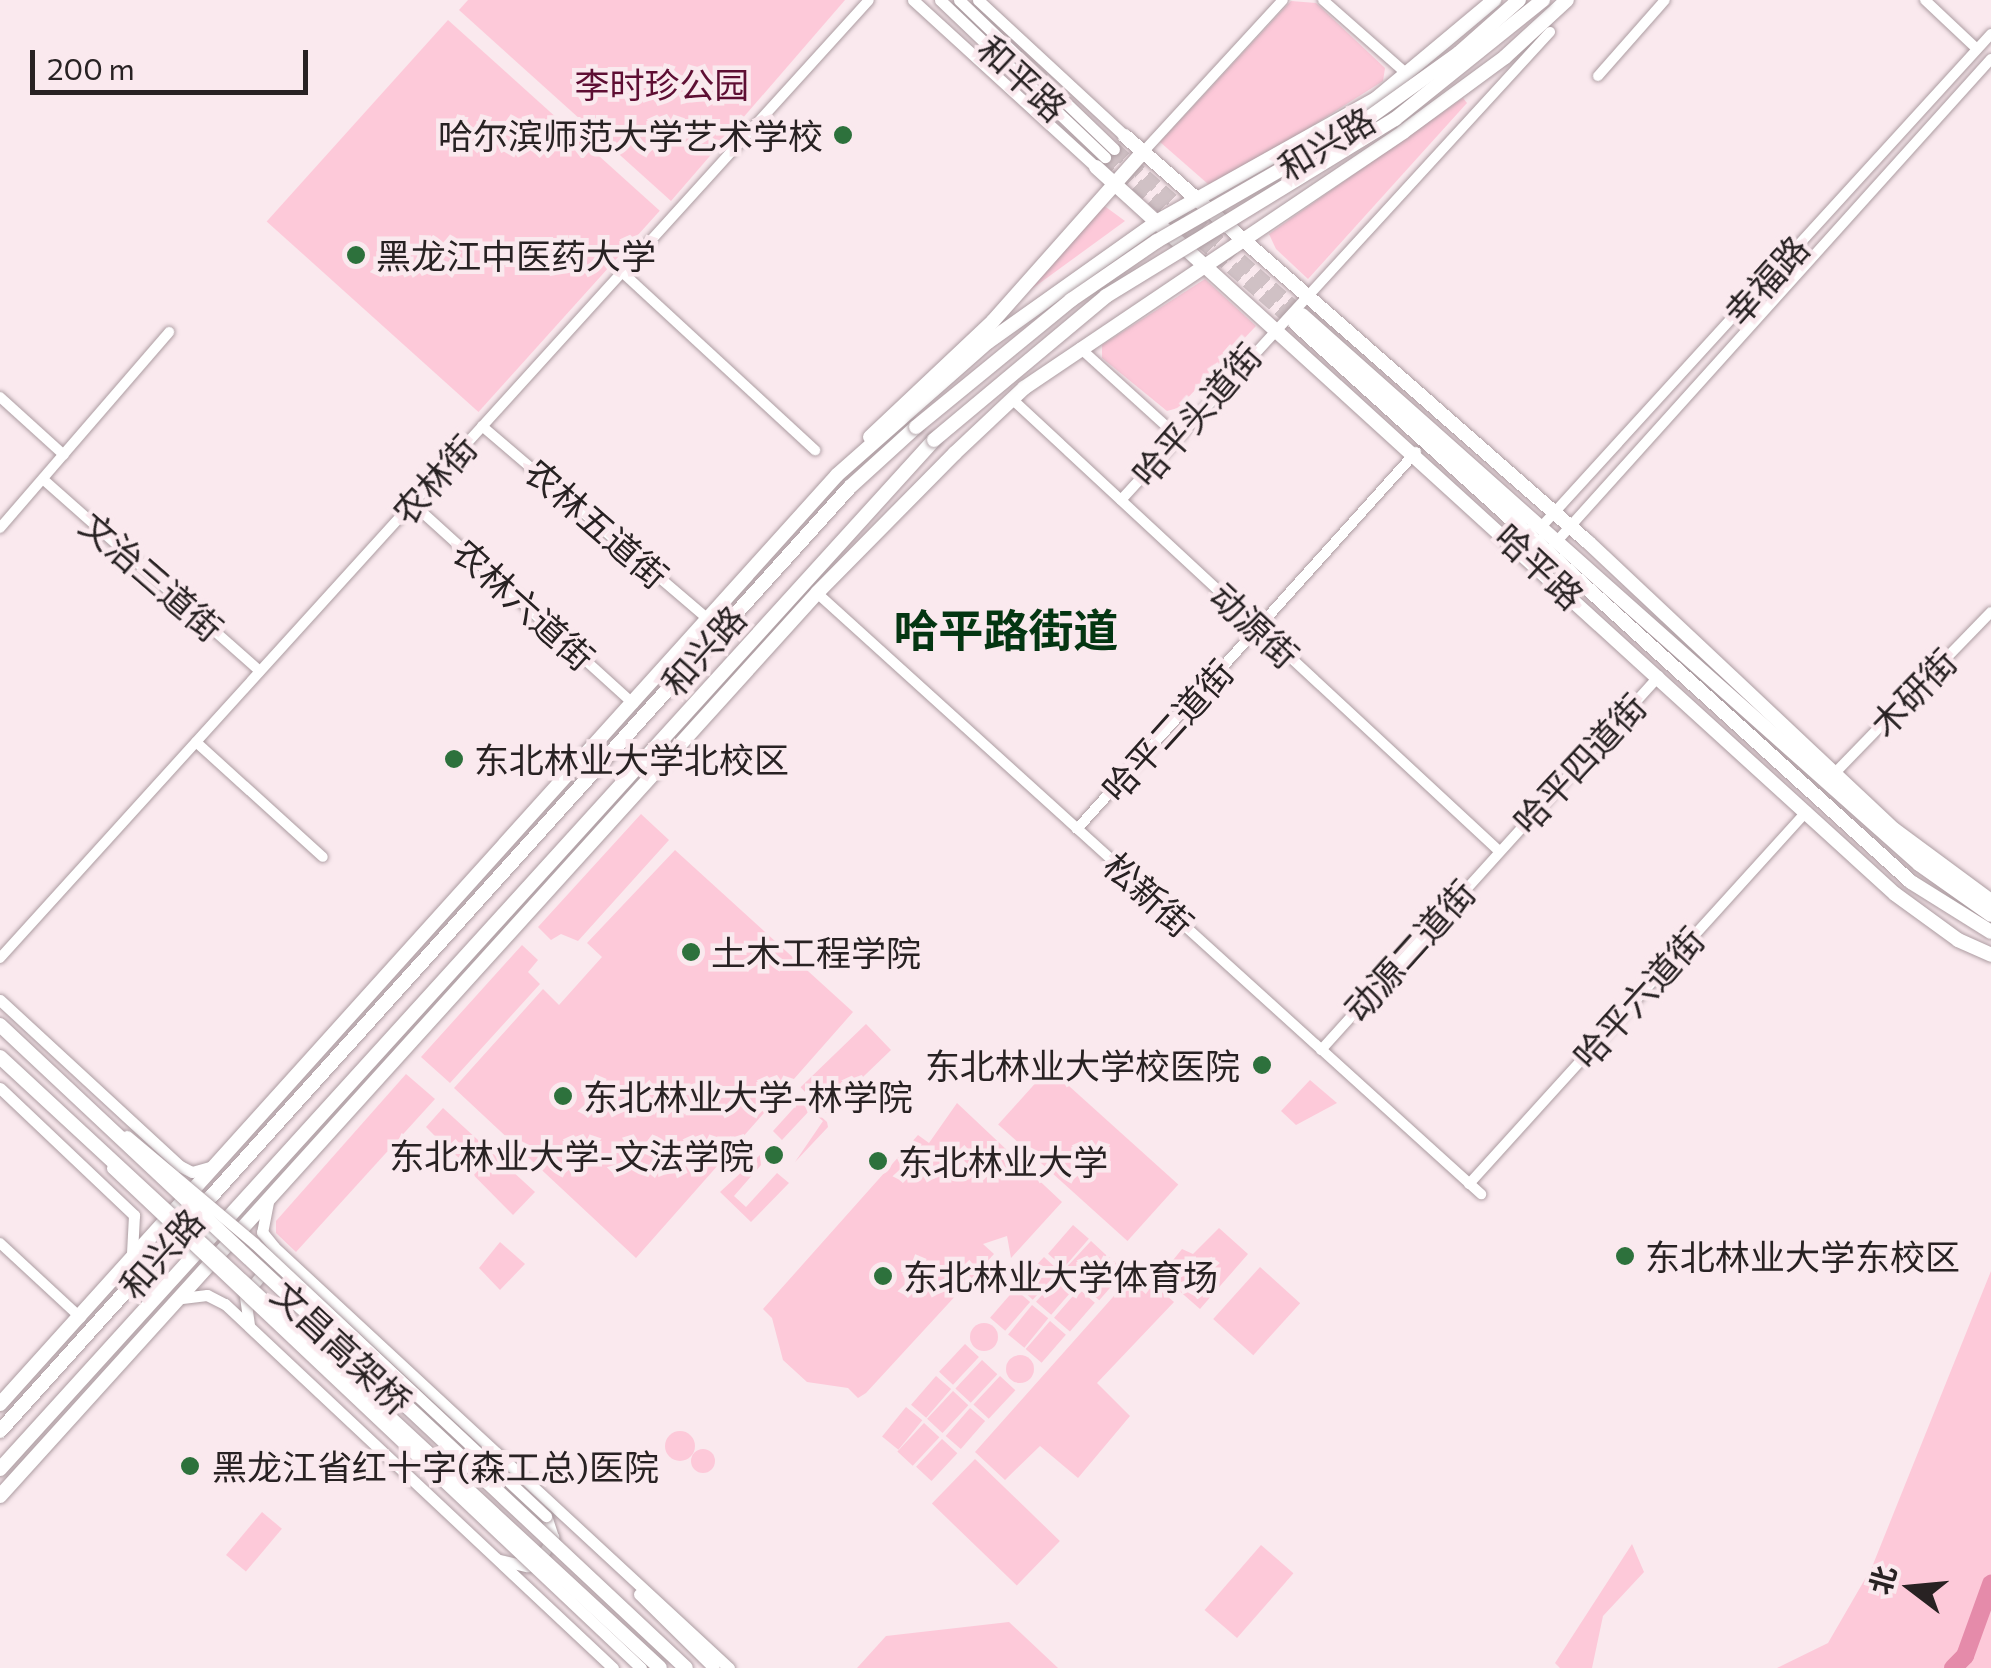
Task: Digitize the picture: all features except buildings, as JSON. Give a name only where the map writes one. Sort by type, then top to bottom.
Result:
[{"type":"highway","name":"和兴路","points":[[837,475],[988,342],[1158,220],[1408,75],[1494,0]]},
{"type":"highway","name":"和兴路","points":[[0,1431],[850,487],[916,427],[1071,300],[1156,241],[1363,122],[1460,53],[1519,0]]},
{"type":"highway","points":[[0,1469],[934,440],[1080,315],[1174,250],[1395,119],[1542,0]]},
{"type":"highway","name":"和兴路","points":[[0,1496],[812,599],[1012,399],[1080,348],[1432,111],[1567,0]]},
{"type":"highway","name":"哈平路","points":[[1126,136],[1554,512],[1931,860],[1991,902]]},
{"type":"highway","name":"和兴路","points":[[0,1404],[230,1157],[901,402],[993,321],[1144,152]]},
{"type":"highway","name":"哈平路","points":[[1105,158],[1115,184],[1272,329],[1416,452],[1895,894],[1958,940],[1991,955]]},
{"type":"highway","name":"哈平路","points":[[1991,915],[1919,864],[1558,540],[1299,319],[1912,882],[1991,932]]},
{"type":"highway","points":[[1472,440],[1542,526]]},
{"type":"highway","points":[[812,599],[904,471]]},
{"type":"highway","points":[[772,550],[850,487]]},
{"type":"highway","points":[[1500,505],[1527,554]]},
{"type":"highway","name":"文昌高架桥","points":[[0,1025],[686,1668]]},
{"type":"highway","name":"文昌高架桥","points":[[0,1057],[660,1668]]},
{"type":"highway","points":[[126,1330],[261,1207]]},
{"type":"highway","points":[[34,1457],[48,1416]]},
{"type":"main road","points":[[913,0],[1105,158]]},
{"type":"main road","name":"和平路","points":[[940,0],[1105,158]]},
{"type":"main road","name":"和平路","points":[[959,0],[1105,158]]},
{"type":"main road","points":[[978,0],[1126,136]]},
{"type":"main road","points":[[0,1000],[146,1136],[192,1172],[230,1157]]},
{"type":"main road","points":[[0,1088],[104,1184],[137,1222],[127,1266]]},
{"type":"main road","points":[[74,1094],[254,1243],[546,1516],[553,1537],[540,1559],[526,1566],[496,1559]]},
{"type":"main road","points":[[61,1114],[209,1266],[641,1668]]},
{"type":"main road","points":[[104,1184],[124,1189],[148,1171],[153,1154],[146,1136]]},
{"type":"main road","points":[[271,1194],[262,1232],[299,1271],[729,1668]]},
{"type":"main road","points":[[252,1329],[244,1306],[255,1278],[274,1265],[299,1271]]},
{"type":"main road","points":[[182,1298],[217,1298],[613,1668]]},
{"type":"main road","points":[[623,1572],[652,1612],[714,1668]]},
{"type":"street","name":"农林街","points":[[0,958],[869,0]]},
{"type":"street","points":[[1144,152],[1283,0]]},
{"type":"street","points":[[1323,0],[1408,75]]},
{"type":"street","points":[[1598,76],[1666,0]]},
{"type":"street","points":[[1924,0],[1978,49]]},
{"type":"street","name":"哈平头道街","points":[[1121,500],[1303,295],[1550,32]]},
{"type":"street","name":"幸福路","points":[[1542,526],[1991,34]]},
{"type":"street","name":"幸福路","points":[[1558,540],[1991,59]]},
{"type":"street","points":[[622,272],[815,450]]},
{"type":"street","points":[[0,528],[169,332]]},
{"type":"street","points":[[1080,348],[1177,436]]},
{"type":"street","points":[[0,397],[64,455]]},
{"type":"street","name":"动源街","points":[[1012,399],[1498,850]]},
{"type":"street","name":"农林五道街","points":[[482,426],[710,621]]},
{"type":"street","name":"哈平二道街","points":[[1077,829],[1416,452]]},
{"type":"street","name":"文治三道街","points":[[44,480],[260,672]]},
{"type":"street","name":"农林六道街","points":[[412,503],[635,704]]},
{"type":"street","name":"松新街","points":[[812,599],[1077,829],[1480,1194]]},
{"type":"street","name":"木研街","points":[[1835,773],[1991,612]]},
{"type":"street","name":"哈平四道街","points":[[1498,850],[1659,676]]},
{"type":"street","points":[[196,742],[323,857]]},
{"type":"street","name":"哈平六道街","points":[[1469,1184],[1806,811]]},
{"type":"street","name":"动源二道街","points":[[1321,1050],[1498,850]]},
{"type":"street","points":[[0,1243],[81,1318]]},
{"type":"green space","name":"李时珍公园","points":[[468,0],[845,0],[671,201],[459,10]]},
{"type":"green space","points":[[1291,1],[1316,3],[1385,68],[1383,81],[1220,184],[1208,184],[1160,142]]},
{"type":"green space","points":[[448,20],[660,211],[478,412],[267,221]]},
{"type":"green space","points":[[1463,98],[1467,103],[1308,279],[1276,249],[1269,234]]},
{"type":"green space","points":[[1099,202],[1125,221],[1007,307]]},
{"type":"green space","points":[[1205,279],[1256,326],[1178,408],[1167,411],[1102,358],[1102,345]]},
{"type":"green space","points":[[641,814],[669,840],[578,941],[561,934],[551,940],[538,927]]},
{"type":"green space","points":[[675,850],[853,1012],[636,1258],[454,1088],[543,989],[559,1005],[602,957],[587,943]]},
{"type":"green space","points":[[522,945],[538,960],[528,972],[540,984],[450,1083],[421,1057]]},
{"type":"green space","points":[[866,1024],[891,1050],[826,1113],[801,1087]]},
{"type":"green space","points":[[1049,1068],[1178,1184],[1127,1241],[998,1124]]},
{"type":"green space","points":[[406,1074],[435,1099],[296,1252],[276,1233],[276,1221]]},
{"type":"green space","points":[[1310,1080],[1337,1103],[1296,1125],[1281,1111]]},
{"type":"green space","points":[[802,1099],[827,1122],[828,1127],[795,1162],[823,1121],[810,1110],[782,1140],[773,1131]]},
{"type":"green space","name":"东北林业大学体育场","points":[[957,1103],[1062,1202],[1011,1258],[1007,1236],[983,1244],[994,1254],[866,1393],[858,1398],[848,1388],[807,1382],[783,1360],[772,1318],[763,1309],[918,1135],[929,1143]]},
{"type":"green space","points":[[443,1108],[535,1192],[513,1215],[426,1127]]},
{"type":"green space","points":[[760,1155],[761,1165],[734,1196],[746,1207],[777,1173],[789,1183],[751,1222],[720,1192]]},
{"type":"green space","points":[[1073,1225],[1089,1239],[1064,1267],[1048,1254]]},
{"type":"green space","points":[[1219,1228],[1248,1254],[1200,1309],[1161,1275],[1182,1249],[1193,1254]]},
{"type":"green space","points":[[1091,1241],[1106,1255],[1080,1283],[1065,1269]]},
{"type":"green space","points":[[500,1242],[525,1264],[500,1290],[479,1268]]},
{"type":"green space","points":[[1044,1257],[1059,1271],[1033,1300],[1017,1286]]},
{"type":"green space","points":[[1109,1257],[1125,1271],[1099,1300],[1083,1286]]},
{"type":"green space","points":[[1260,1267],[1300,1303],[1253,1355],[1213,1319]]},
{"type":"green space","points":[[1137,1270],[1174,1302],[1097,1383],[1130,1416],[1078,1478],[1040,1446],[1005,1480],[975,1452]]},
{"type":"green space","points":[[1991,1271],[1991,1668],[1777,1668],[1828,1643],[1872,1567]]},
{"type":"green space","points":[[1061,1273],[1076,1286],[1051,1315],[1036,1302]]},
{"type":"green space","points":[[1015,1289],[1030,1302],[1005,1331],[990,1318]]},
{"type":"green space","points":[[1079,1289],[1095,1303],[1070,1331],[1054,1318]]},
{"type":"green space","points":[[1032,1305],[1048,1318],[1024,1348],[1008,1335]]},
{"type":"green space","points":[[1050,1321],[1066,1335],[1042,1363],[1026,1349]]},
{"type":"green space","points":[[984,1323],[994,1327],[998,1337],[994,1347],[984,1351],[974,1347],[970,1337],[974,1327]]},
{"type":"green space","points":[[965,1344],[979,1357],[953,1385],[939,1372]]},
{"type":"green space","points":[[1020,1355],[1030,1359],[1034,1369],[1030,1379],[1020,1383],[1010,1379],[1006,1369],[1010,1359]]},
{"type":"green space","points":[[982,1360],[997,1374],[971,1403],[955,1389]]},
{"type":"green space","points":[[936,1376],[951,1389],[926,1418],[911,1405]]},
{"type":"green space","points":[[1000,1376],[1015,1390],[989,1419],[973,1405]]},
{"type":"green space","points":[[953,1391],[968,1405],[942,1433],[927,1419]]},
{"type":"green space","points":[[906,1407],[922,1420],[898,1450],[882,1437]]},
{"type":"green space","points":[[970,1408],[985,1421],[961,1449],[946,1436]]},
{"type":"green space","points":[[924,1423],[939,1437],[913,1466],[897,1452]]},
{"type":"green space","points":[[680,1431],[691,1435],[695,1446],[691,1457],[680,1461],[669,1457],[665,1446],[669,1435]]},
{"type":"green space","points":[[942,1439],[957,1453],[931,1481],[916,1467]]},
{"type":"green space","points":[[703,1449],[712,1452],[712,1470],[703,1473],[694,1470],[691,1461],[694,1452]]},
{"type":"green space","points":[[975,1459],[1060,1541],[1017,1586],[932,1504]]},
{"type":"green space","points":[[262,1512],[282,1529],[246,1572],[226,1555]]},
{"type":"green space","points":[[1632,1544],[1644,1572],[1603,1616],[1592,1668],[1560,1668],[1555,1663]]},
{"type":"green space","points":[[1261,1545],[1293,1573],[1237,1638],[1205,1610]]},
{"type":"green space","points":[[1009,1622],[1058,1668],[857,1668],[886,1636]]},
{"type":"waterway","points":[[1953,1668],[1965,1656],[1991,1584]]},
{"type":"tunnel","points":[[1114,149],[1302,315]]},
{"type":"tunnel","points":[[1105,157],[1295,323]]},
{"type":"place","name":"哈尔滨师范大学艺术学校","points":[[843,135]]},
{"type":"place","name":"黑龙江中医药大学","points":[[356,255]]},
{"type":"place","name":"东北林业大学北校区","points":[[454,759]]},
{"type":"place","name":"土木工程学院","points":[[691,952]]},
{"type":"place","name":"东北林业大学校医院","points":[[1262,1065]]},
{"type":"place","name":"东北林业大学-林学院","points":[[563,1096]]},
{"type":"place","name":"东北林业大学-文法学院","points":[[774,1155]]},
{"type":"place","name":"东北林业大学","points":[[878,1161]]},
{"type":"place","name":"东北林业大学东校区","points":[[1625,1256]]},
{"type":"place","name":"东北林业大学体育场","points":[[883,1276]]},
{"type":"place","name":"黑龙江省红十字(森工总)医院","points":[[190,1466]]},
{"type":"district","name":"哈平路街道","points":[[1006,629]]}]
